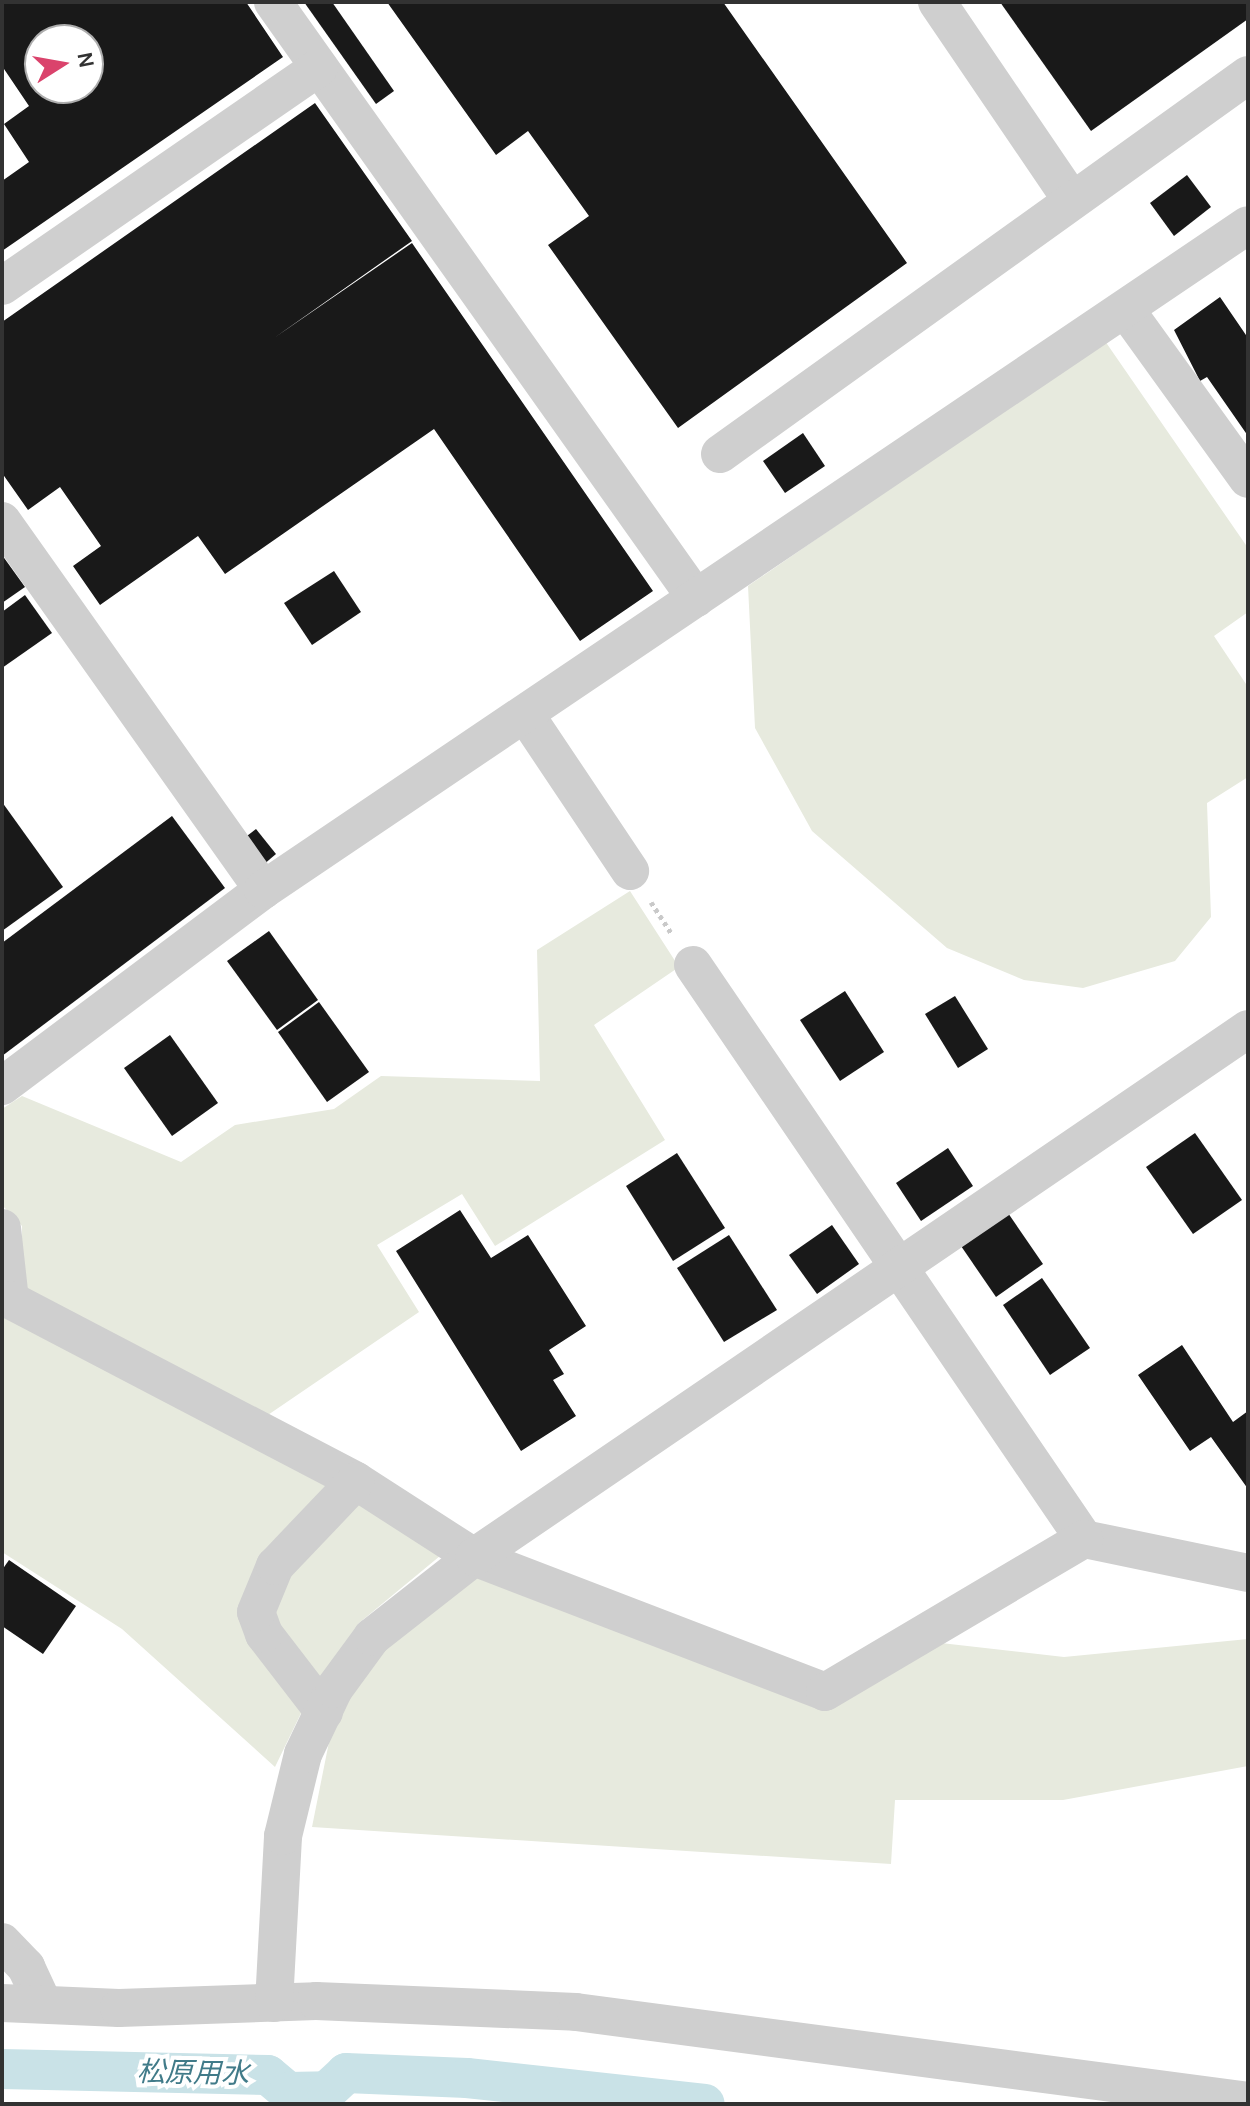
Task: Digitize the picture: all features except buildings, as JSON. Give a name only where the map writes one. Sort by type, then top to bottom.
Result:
[{"type":"street","points":[[273,2],[696,598]]},
{"type":"street","points":[[937,2],[1072,201]]},
{"type":"street","points":[[2,286],[319,67]]},
{"type":"street","points":[[720,454],[1248,75]]},
{"type":"street","points":[[2,1086],[263,890],[1248,225]]},
{"type":"street","points":[[1126,310],[1248,479]]},
{"type":"street","points":[[2,521],[263,890]]},
{"type":"street","points":[[525,714],[630,871]]},
{"type":"street","points":[[693,965],[903,1264],[1084,1539]]},
{"type":"street","points":[[274,2003],[283,1836],[303,1754],[324,1712],[372,1637],[474,1557],[1248,1029]]},
{"type":"street","points":[[2,1228],[10,1300],[356,1481],[474,1557],[825,1692],[1084,1539],[1248,1573]]},
{"type":"street","points":[[324,1712],[264,1634],[256,1612],[275,1566],[356,1481]]},
{"type":"street","points":[[2,1942],[26,1967],[43,2003]]},
{"type":"street","points":[[2,2003],[274,2003],[576,2012],[1248,2101]]},
{"type":"path","points":[[630,871],[693,965]]},
{"type":"shaded area","points":[[1105,341],[1248,548],[1248,612],[1214,636],[1248,687],[1248,777],[1207,803],[1211,917],[1175,961],[1083,988],[1024,980],[947,948],[812,831],[755,728],[748,586]]},
{"type":"shaded area","points":[[630,891],[679,967],[594,1025],[665,1140],[495,1246],[462,1194],[377,1245],[419,1312],[262,1419],[22,1291],[22,1226],[2,1205],[2,1109],[22,1096],[181,1162],[235,1125],[334,1109],[381,1076],[540,1081],[537,950]]},
{"type":"shaded area","points":[[2,1297],[339,1483],[247,1611],[303,1709],[275,1767],[122,1629],[2,1552]]},
{"type":"shaded area","points":[[360,1495],[446,1551],[359,1623],[320,1688],[275,1630],[272,1609],[282,1573]]},
{"type":"shaded area","points":[[482,1574],[827,1709],[941,1643],[1064,1657],[1248,1639],[1248,1766],[1063,1800],[895,1800],[891,1864],[312,1827],[332,1727],[378,1645]]},
{"type":"waterway","name":"松原用水","points":[[2,2069],[268,2075],[288,2092],[327,2091],[346,2073],[467,2078],[705,2104]]}]
